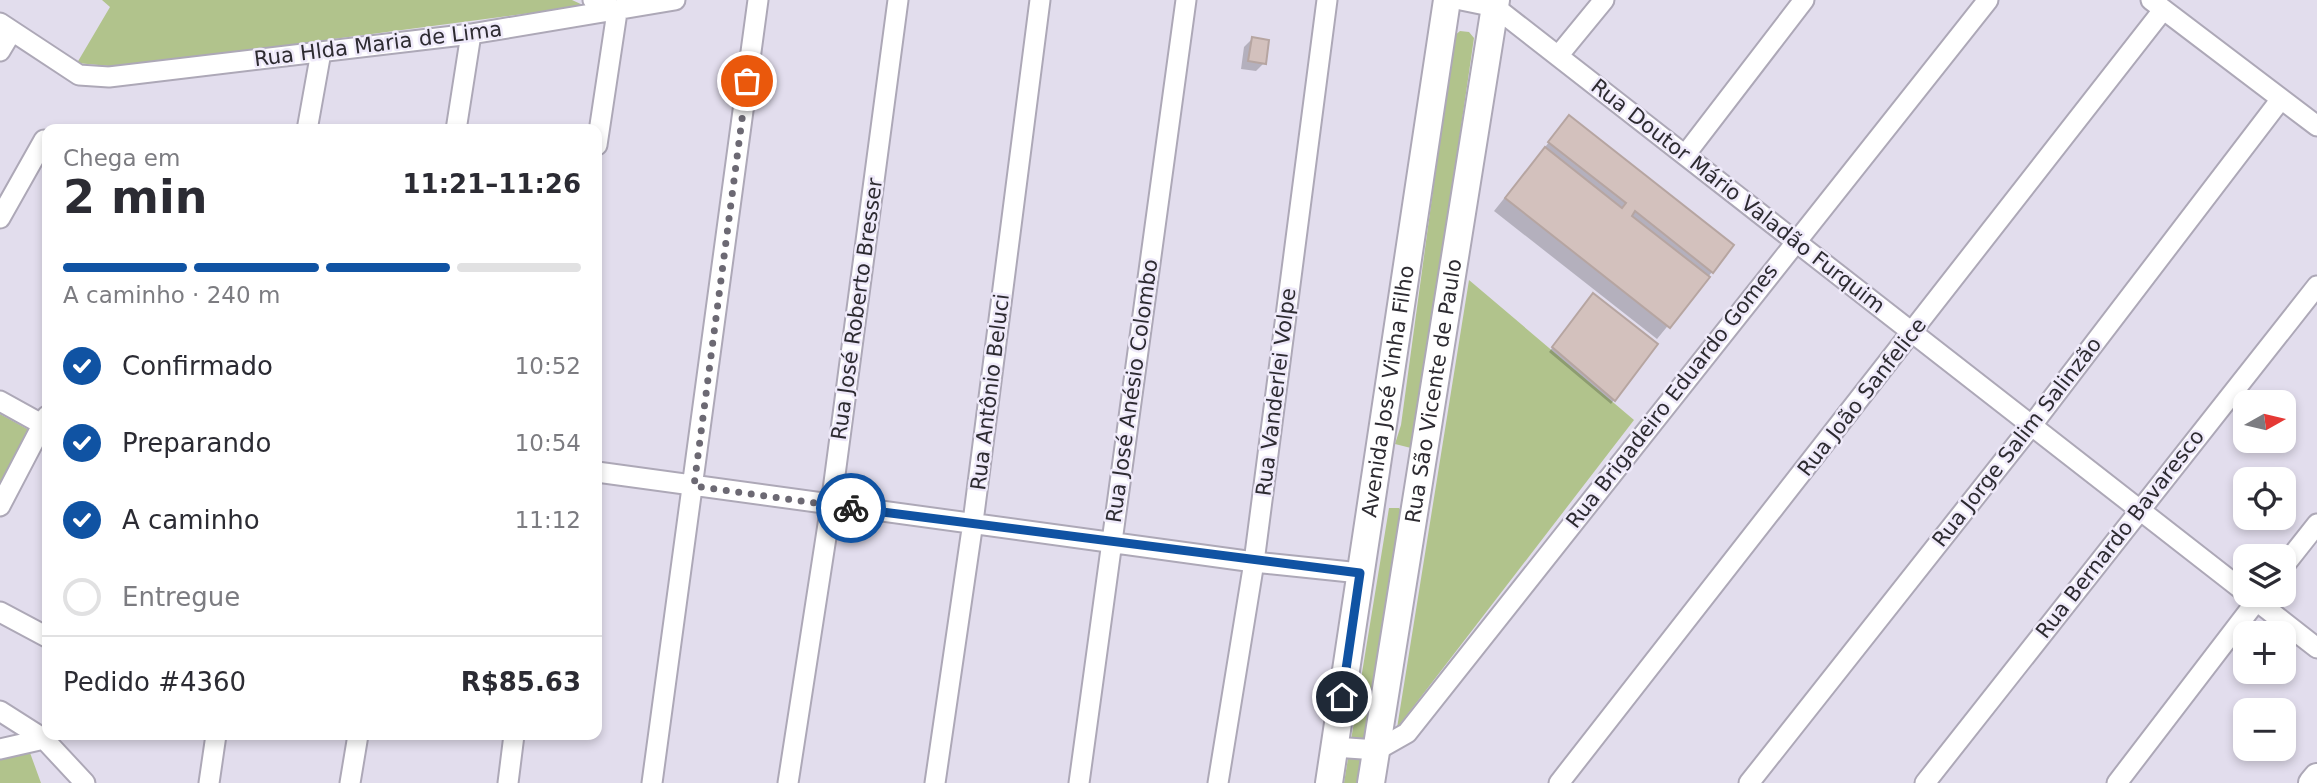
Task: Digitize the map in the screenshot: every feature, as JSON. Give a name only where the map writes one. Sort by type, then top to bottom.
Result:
[{"type":"street","points":[[593,0],[617,12],[600,124]]},
{"type":"street","name":"Rua Hlda Maria de Lima","points":[[6,27],[79,75],[109,77],[471,34],[617,12],[676,0]]},
{"type":"street","points":[[652,783],[758,0]]},
{"type":"street","name":"Rua José Roberto Bresser","points":[[788,783],[831,505],[898,0]]},
{"type":"street","name":"Rua Antônio Beluci","points":[[935,783],[973,522],[1040,0]]},
{"type":"street","name":"Rua José Anésio Colombo","points":[[1079,783],[1186,0]]},
{"type":"street","name":"Rua Vanderlei Volpe","points":[[1218,783],[1254,562],[1327,0]]},
{"type":"street","name":"Avenida José Vinha Filho","points":[[1329,783],[1447,0]]},
{"type":"street","points":[[1461,0],[1496,3]]},
{"type":"street","points":[[1558,55],[1604,0]]},
{"type":"street","points":[[1685,155],[1804,0]]},
{"type":"street","name":"Rua Brigadeiro Eduardo Gomes","points":[[1377,750],[1407,733],[1988,0]]},
{"type":"street","name":"Rua Doutor Mário Valadão Furquim","points":[[1496,3],[1685,155],[2233,581]]},
{"type":"street","name":"Rua São Vicente de Paulo","points":[[1371,783],[1419,467],[1496,3]]},
{"type":"street","points":[[2157,5],[2317,127]]},
{"type":"street","name":"Rua João Sanfelice","points":[[1559,783],[1913,332],[2157,5]]},
{"type":"street","points":[[0,51],[6,27]]},
{"type":"street","points":[[457,124],[471,34]]},
{"type":"street","points":[[308,124],[321,52]]},
{"type":"street","name":"Rua Jorge Salim Salinzão","points":[[1749,783],[2032,425],[2281,99]]},
{"type":"street","points":[[0,218],[42,148]]},
{"type":"street","name":"Rua Bernardo Bavaresco","points":[[1925,783],[2317,286]]},
{"type":"street","points":[[0,401],[42,420]]},
{"type":"street","points":[[0,506],[42,429]]},
{"type":"street","points":[[1378,463],[1419,467]]},
{"type":"street","points":[[602,473],[1254,562],[1360,573]]},
{"type":"street","points":[[1373,503],[1414,505]]},
{"type":"street","points":[[2296,551],[2317,524]]},
{"type":"street","points":[[2117,783],[2245,607]]},
{"type":"street","name":"Rua Doutor Mário Valadão Furquim","points":[[2267,607],[2317,648]]},
{"type":"street","points":[[0,612],[42,634]]},
{"type":"street","points":[[0,711],[42,735]]},
{"type":"street","points":[[0,749],[42,738]]},
{"type":"street","points":[[49,740],[85,783]]},
{"type":"street","points":[[209,783],[215,740]]},
{"type":"street","points":[[350,783],[357,740]]},
{"type":"street","points":[[508,783],[513,740]]},
{"type":"street","points":[[1334,747],[1377,750]]},
{"type":"street","points":[[2312,783],[2317,777]]},
{"type":"green space","points":[[102,0],[572,0],[585,6],[120,67],[77,63],[110,7]]},
{"type":"green space","points":[[1460,31],[1469,32],[1474,38],[1415,443],[1411,448],[1395,444],[1401,425],[1454,36]]},
{"type":"green space","points":[[1469,280],[1634,420],[1397,728]]},
{"type":"green space","points":[[0,414],[31,431],[0,491]]},
{"type":"green space","points":[[1389,508],[1399,508],[1404,514],[1360,783],[1344,783]]},
{"type":"green space","points":[[29,750],[41,783],[0,783],[0,760]]},
{"type":"building","points":[[1252,37],[1269,40],[1266,64],[1248,61]]},
{"type":"building","points":[[1569,115],[1734,245],[1713,273],[1635,211],[1632,216],[1710,277],[1670,328],[1505,198],[1545,147],[1622,208],[1626,203],[1548,142]]},
{"type":"building","points":[[1593,293],[1658,344],[1615,401],[1552,347]]},
{"type":"way so far","points":[[747,81],[694,486],[851,508]]},
{"type":"route","points":[[851,508],[973,522],[1254,562],[1360,573],[1342,697]]}]
